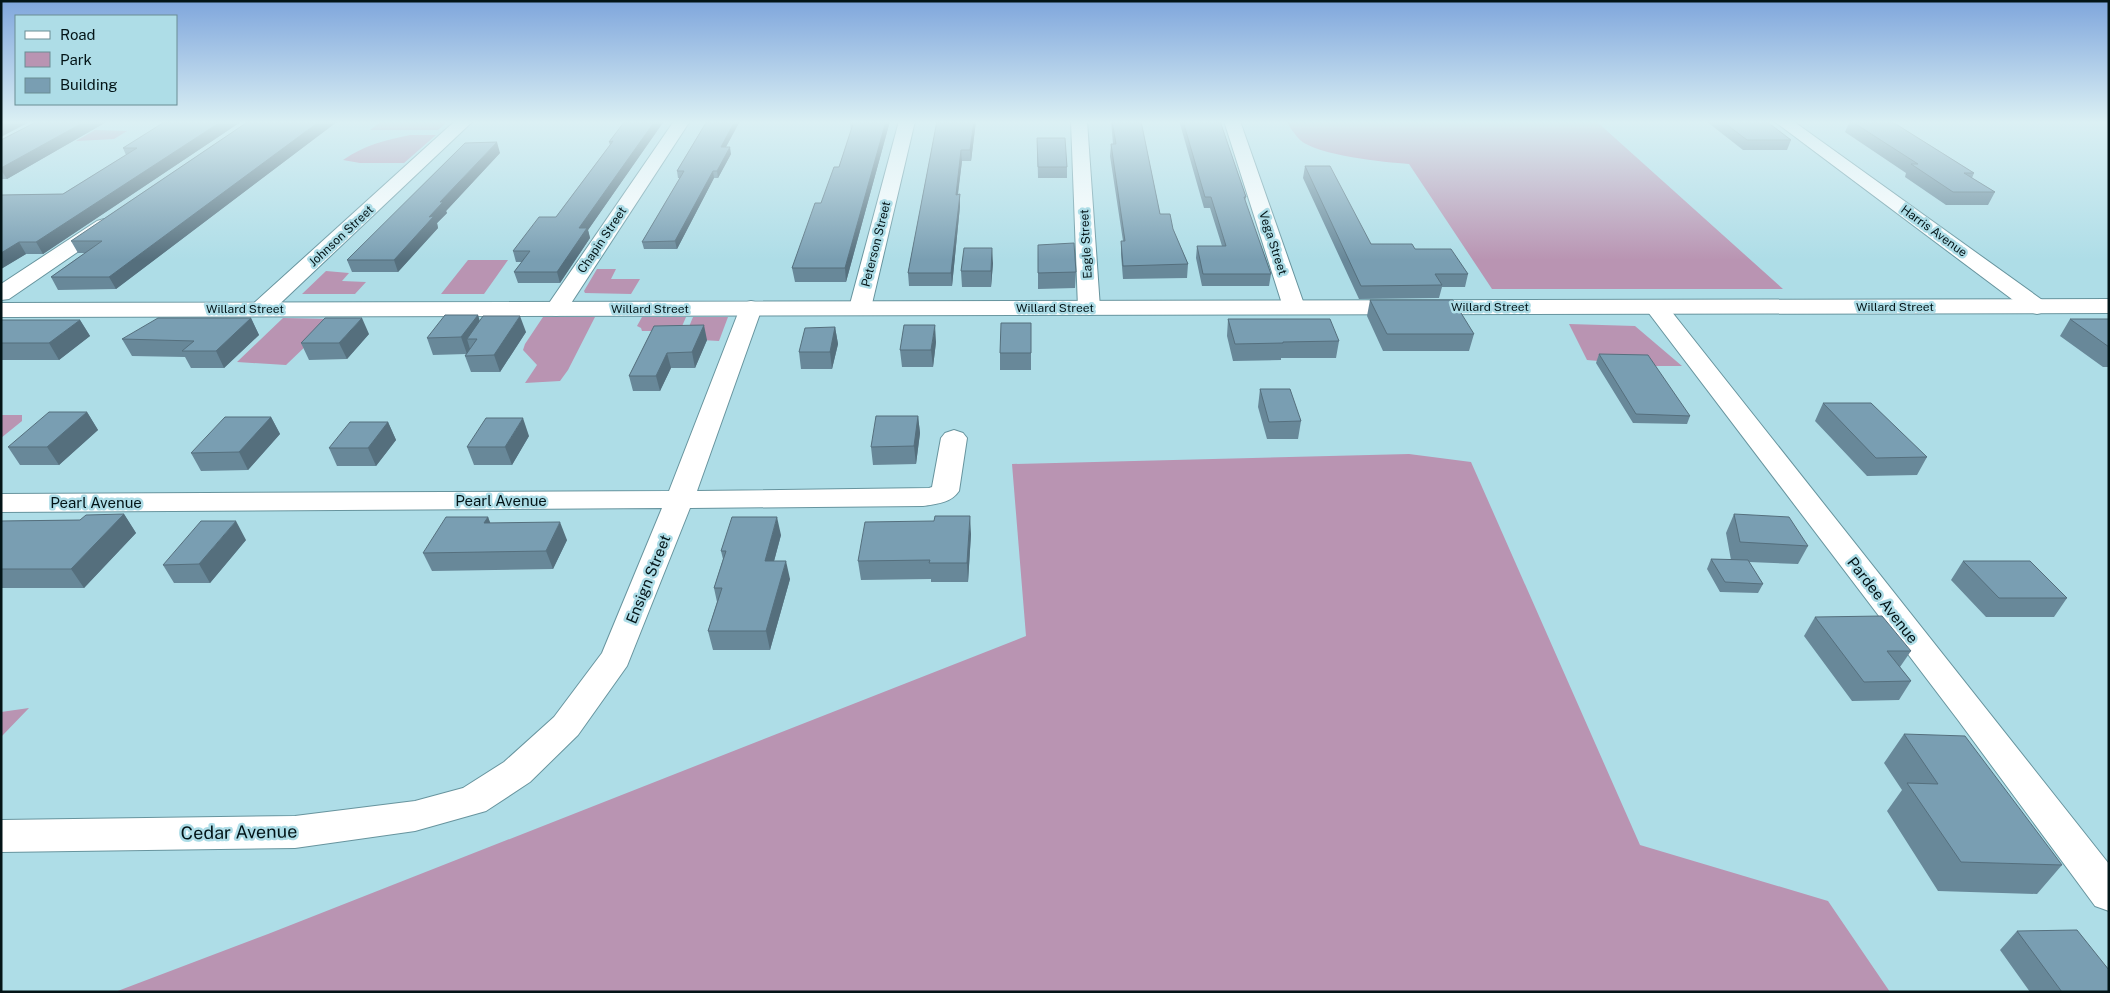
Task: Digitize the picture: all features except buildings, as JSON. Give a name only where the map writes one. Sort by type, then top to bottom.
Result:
[{"type":"street","name":"Johnson Street","points":[[261,309],[415,167]]},
{"type":"street","name":"Chapin Street","points":[[556,309],[651,167]]},
{"type":"street","name":"Peterson Street","points":[[860,308],[895,167]]},
{"type":"street","name":"Eagle Street","points":[[1082,167],[1089,308]]},
{"type":"street","name":"Vega Street","points":[[1247,167],[1294,307]]},
{"type":"street","name":"Harris Avenue","points":[[1846,167],[2037,307]]},
{"type":"street","points":[[1,294],[118,215]]},
{"type":"street","name":"Willard Street","points":[[1,310],[2109,306]]},
{"type":"street","name":"Pardee Avenue","points":[[1656,307],[1970,711],[2109,894]]},
{"type":"street","name":"Ensign Street","points":[[474,800],[517,772],[566,726],[616,658],[680,500],[751,308]]},
{"type":"street","name":"Pearl Avenue","points":[[1,503],[923,498],[946,491],[954,438]]},
{"type":"street","name":"Cedar Avenue","points":[[1,836],[295,832],[415,816],[474,800]]},
{"type":"green space","points":[[1411,167],[1648,167],[1783,289],[1492,289]]},
{"type":"green space","points":[[468,260],[508,260],[484,294],[441,294]]},
{"type":"green space","points":[[597,269],[616,269],[611,279],[640,279],[631,294],[585,293],[584,291]]},
{"type":"green space","points":[[326,271],[349,273],[342,281],[366,282],[355,294],[302,294]]},
{"type":"green space","points":[[543,317],[595,317],[568,370],[560,381],[525,383],[537,365],[523,350]]},
{"type":"green space","points":[[642,317],[686,317],[680,331],[642,331],[637,326]]},
{"type":"green space","points":[[693,317],[728,317],[719,341],[684,339]]},
{"type":"green space","points":[[283,318],[334,319],[286,365],[237,362]]},
{"type":"green space","points":[[1569,324],[1635,326],[1682,366],[1655,366],[1587,360]]},
{"type":"green space","points":[[1,415],[22,415],[22,421],[1,438]]},
{"type":"green space","points":[[1409,454],[1471,462],[1640,845],[1828,901],[1890,992],[115,992],[268,934],[1026,636],[1012,464]]},
{"type":"green space","points":[[29,708],[1,737],[1,712]]}]
